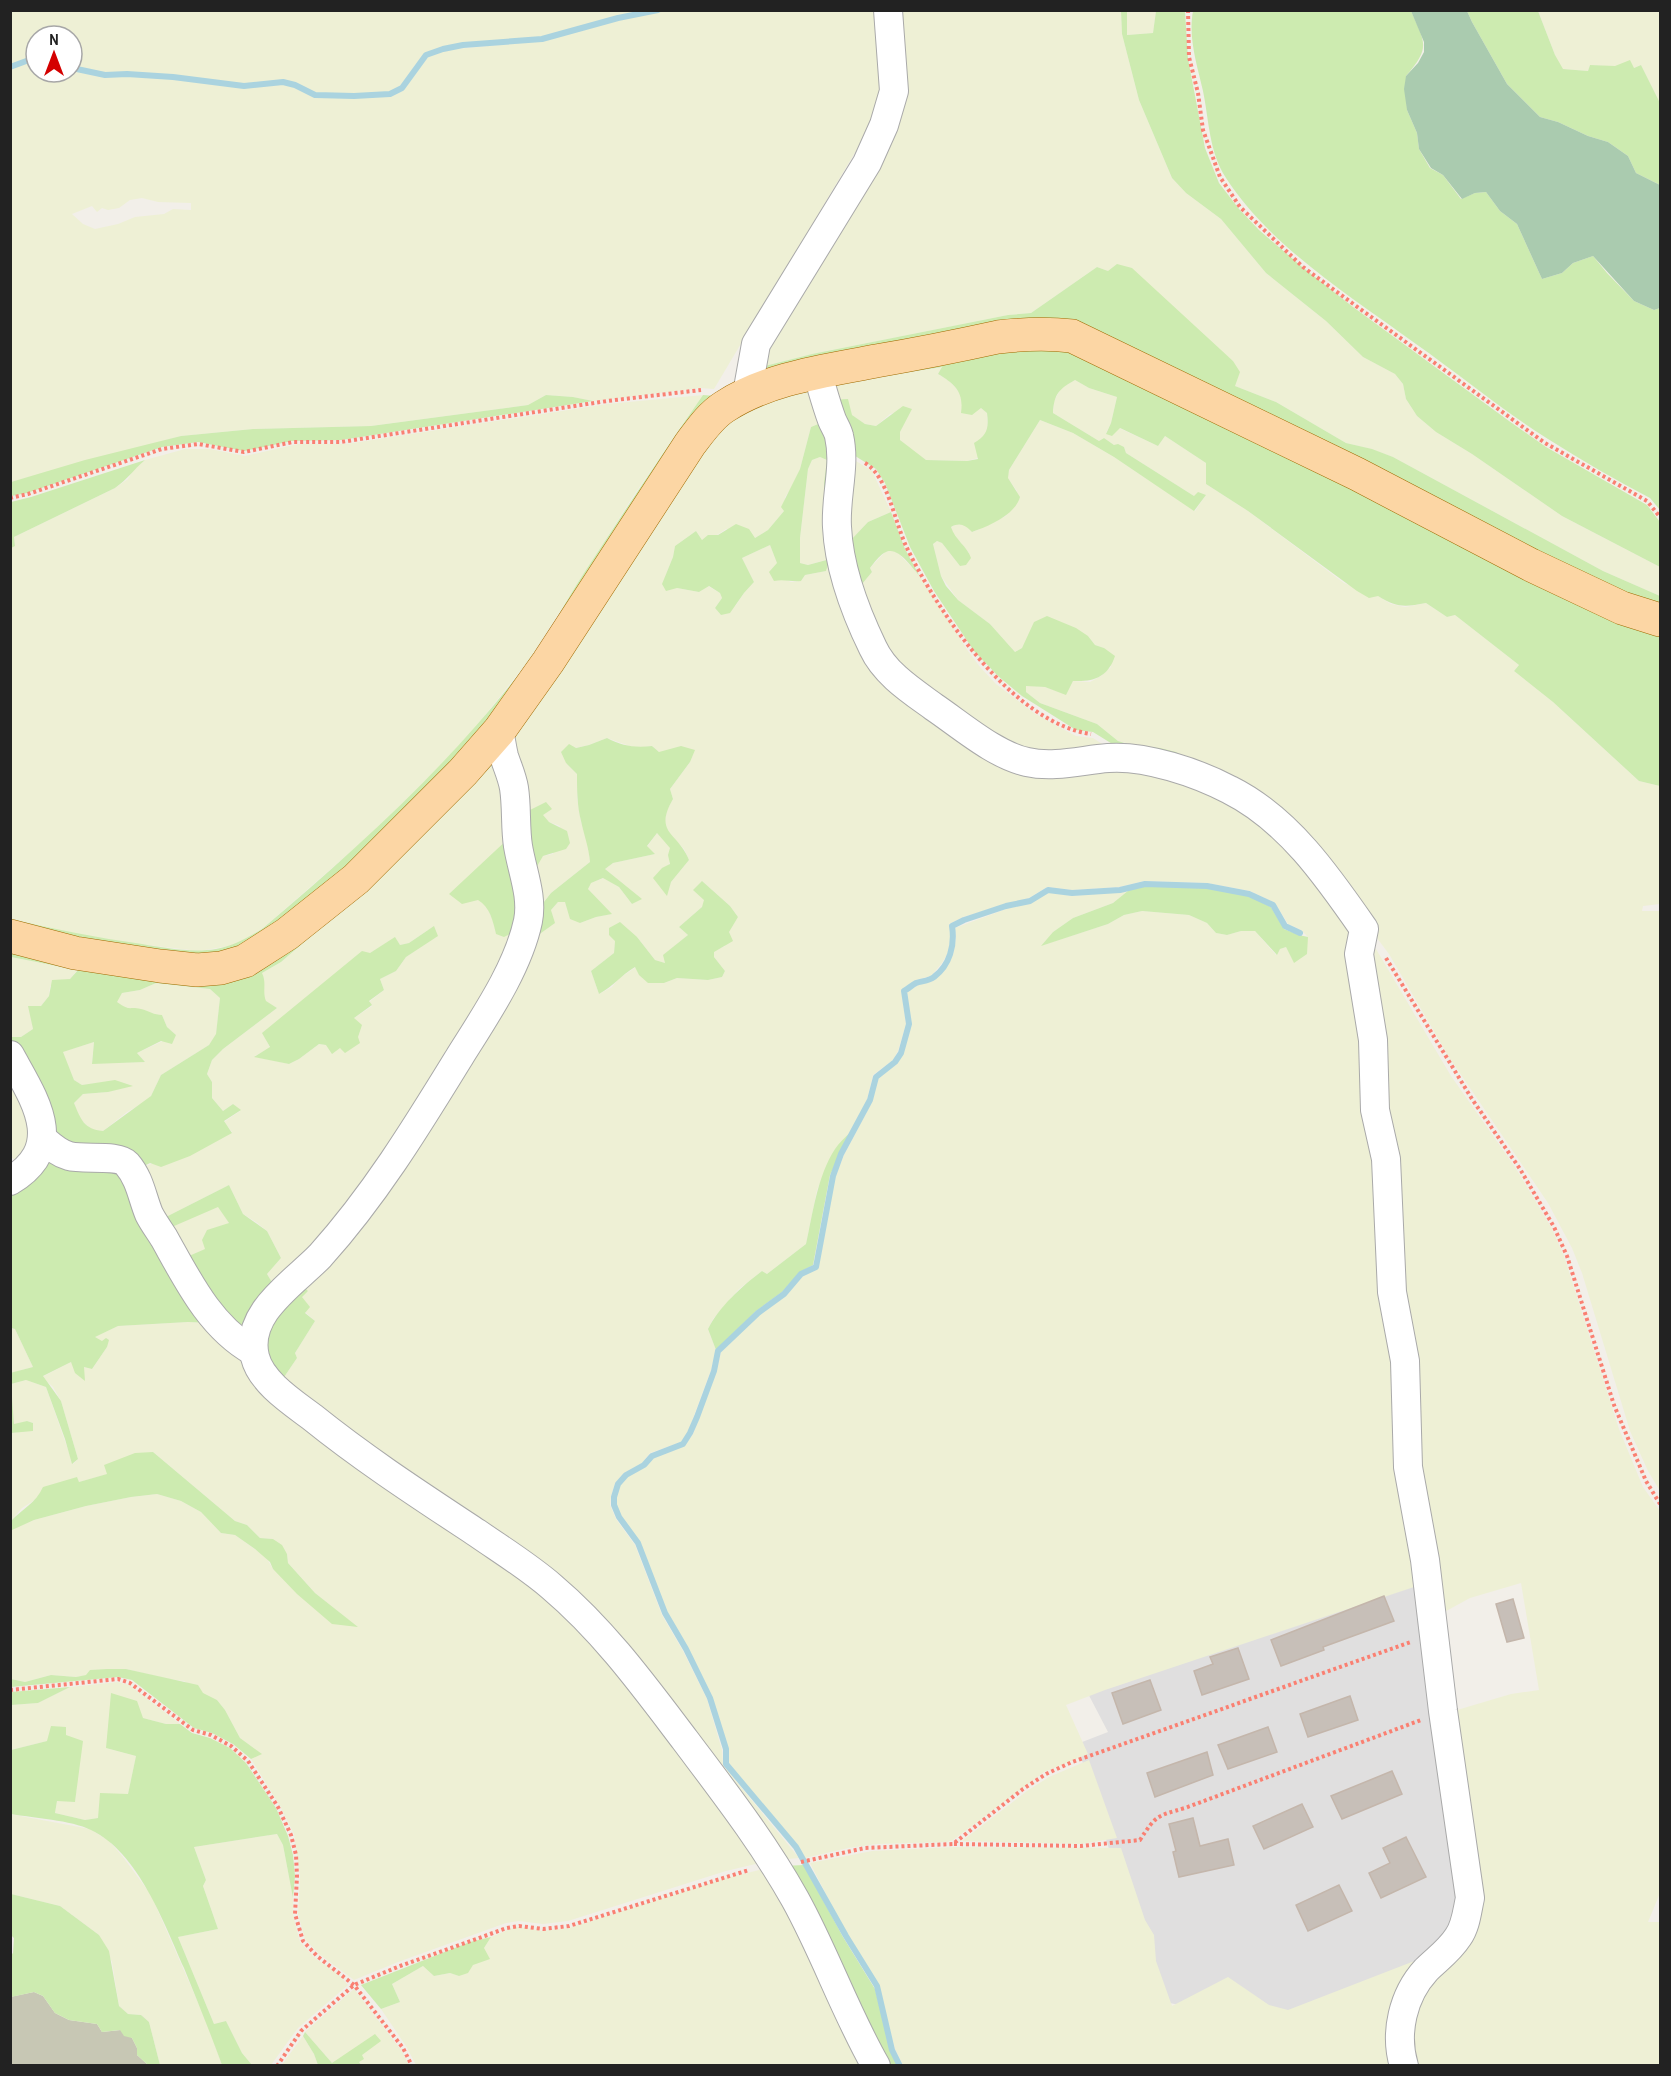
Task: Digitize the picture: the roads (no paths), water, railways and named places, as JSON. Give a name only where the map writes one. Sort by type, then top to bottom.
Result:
[{"type":"main road","points":[[10,936],[75,953],[197,970],[222,968],[245,961],[287,934],[356,879],[464,772],[499,731],[548,662],[705,424],[722,408],[747,394],[781,381],[817,372],[1007,336],[1051,333],[1072,336],[1357,474],[1532,565],[1622,608],[1660,621]]},
{"type":"street","points":[[747,394],[756,345],[867,163],[887,117],[894,91],[888,10]]},
{"type":"street","points":[[817,372],[839,435],[837,527],[840,551],[851,593],[874,650],[886,667],[907,688],[1008,756],[1029,763],[1052,764],[1110,758],[1135,759],[1194,775],[1229,789],[1252,802],[1278,823],[1327,878],[1364,929],[1359,954],[1373,1040],[1375,1110],[1386,1159],[1389,1189],[1392,1292],[1405,1361],[1408,1467],[1425,1560],[1443,1711],[1470,1898],[1460,1935],[1446,1954],[1427,1969],[1414,1986],[1407,2002],[1400,2036],[1400,2053],[1404,2066]]},
{"type":"street","points":[[499,731],[514,783],[517,840],[528,901],[528,919],[510,969],[483,1020],[414,1131],[351,1221],[313,1263],[266,1309],[258,1323],[253,1351],[258,1366],[274,1385],[350,1448],[524,1565],[554,1588],[622,1657],[754,1831],[795,1900],[876,2066]]},
{"type":"street","points":[[10,1055],[41,1117],[43,1139],[35,1161],[10,1181]]},
{"type":"street","points":[[43,1139],[57,1151],[69,1156],[111,1158],[125,1162],[137,1177],[150,1215],[191,1286],[232,1337],[253,1351]]},
{"type":"waterway","points":[[84,71],[105,75],[173,77],[244,86],[283,82],[315,95],[390,94],[402,88],[426,55],[443,49],[463,45],[542,39],[618,18],[658,10]]},
{"type":"waterway","points":[[10,67],[24,62]]},
{"type":"waterway","points":[[900,2066],[892,2050],[877,1986],[796,1847],[726,1764],[726,1749],[710,1698],[665,1613],[638,1543],[619,1517],[614,1505],[618,1484],[626,1475],[644,1465],[652,1456],[683,1444],[697,1417],[714,1371],[718,1351],[758,1313],[784,1294],[801,1274],[816,1267],[833,1176],[841,1154],[870,1100],[876,1077],[895,1062],[901,1053],[909,1024],[904,991],[916,983],[932,978],[944,967],[952,947],[952,926],[1006,906],[1030,901],[1048,890],[1072,893],[1120,890],[1145,884],[1207,886],[1249,894],[1273,905],[1285,926],[1300,933]]}]
